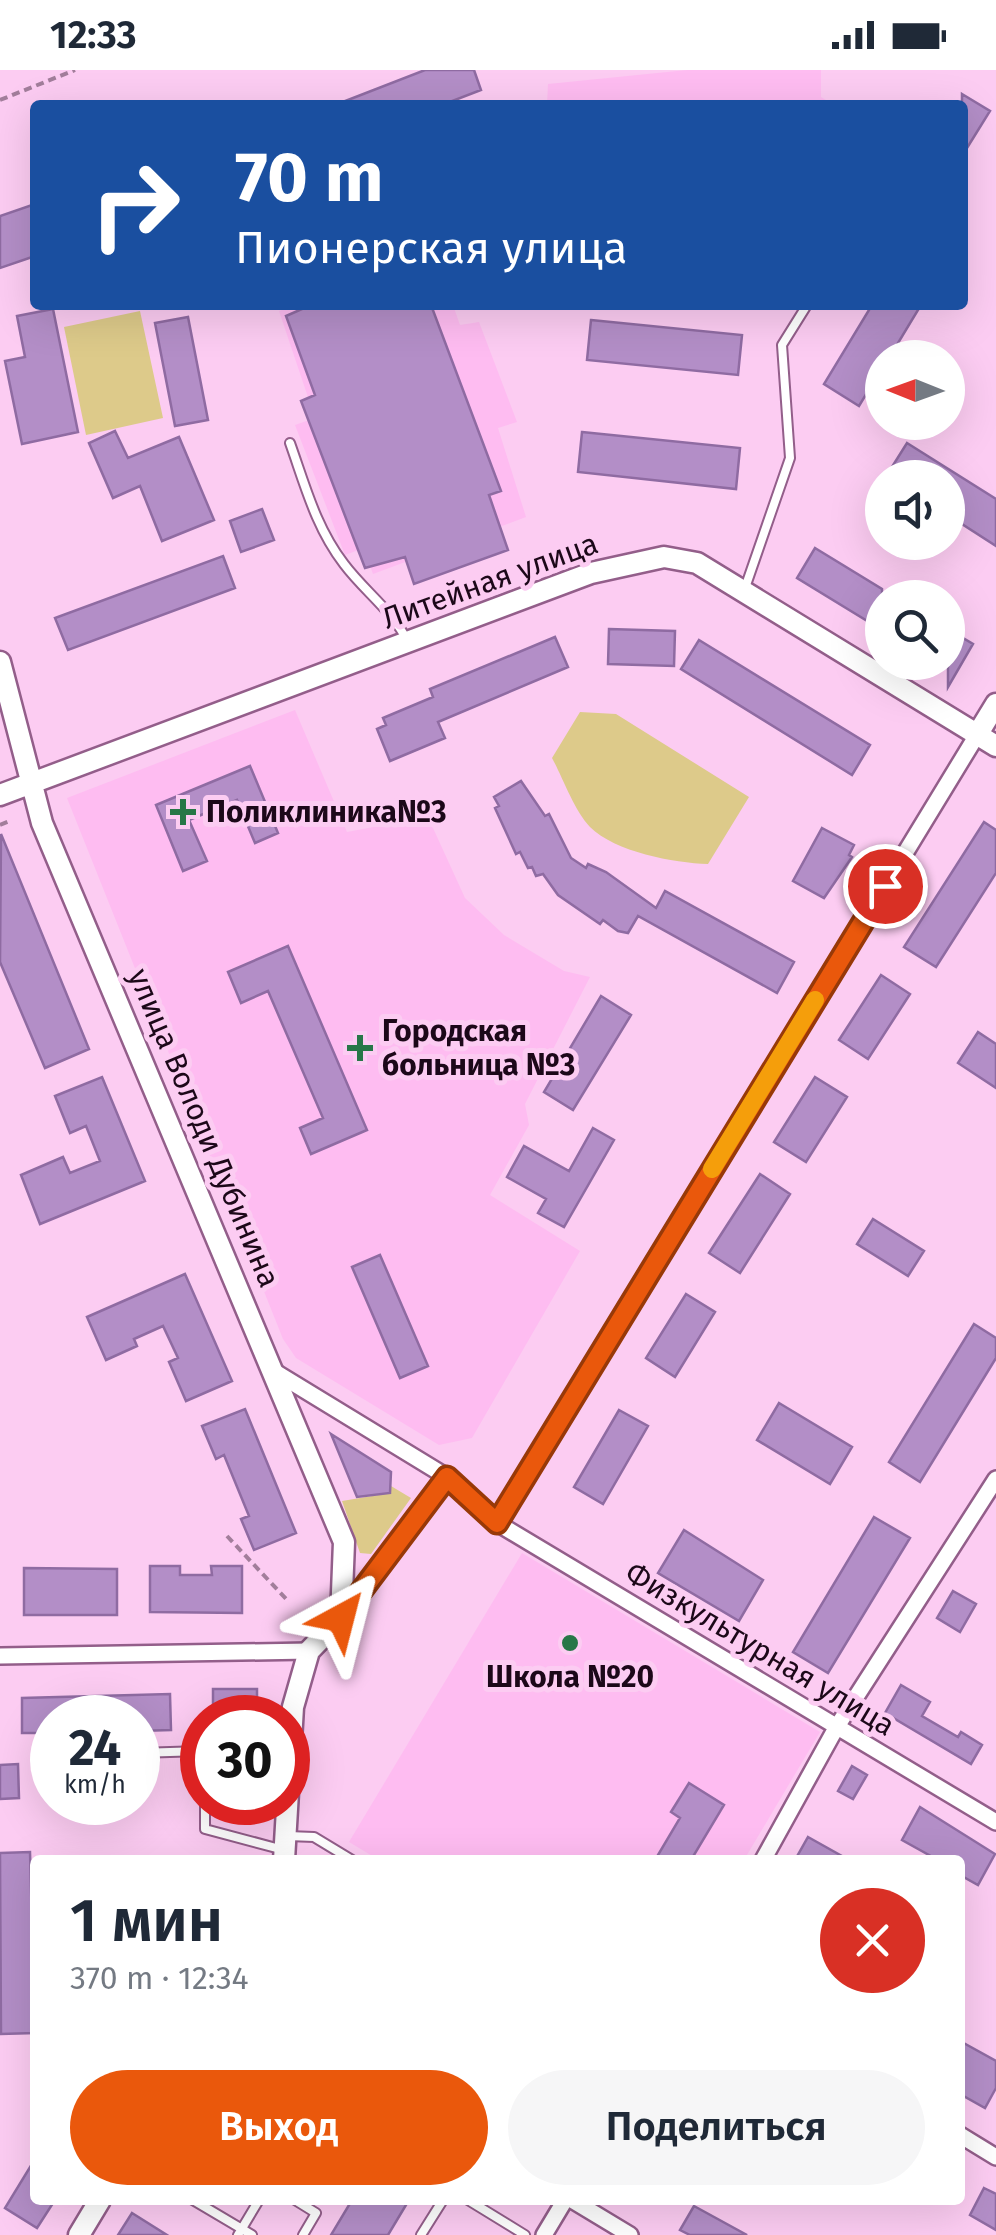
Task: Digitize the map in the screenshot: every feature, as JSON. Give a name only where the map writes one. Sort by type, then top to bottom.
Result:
[{"type":"street","name":"Литейная улица","points":[[0,796],[408,642],[631,562],[664,557],[696,563],[996,746]]},
{"type":"street","name":"улица Володи Дубинина","points":[[0,662],[30,785],[344,1542],[341,1618]]},
{"type":"street","points":[[497,1523],[996,704]]},
{"type":"street","name":"Физкультурная улица","points":[[275,1372],[447,1477],[497,1523],[996,1822]]},
{"type":"street","points":[[285,1849],[293,1706],[308,1651],[341,1618],[447,1477]]},
{"type":"street","points":[[766,1855],[836,1728],[996,1478]]},
{"type":"street","points":[[0,1656],[308,1651]]},
{"type":"street","points":[[965,2138],[996,2157]]},
{"type":"street","points":[[79,2235],[97,2205]]},
{"type":"street","points":[[544,2235],[565,2205]]},
{"type":"street","points":[[578,2205],[630,2235]]},
{"type":"lane","points":[[744,592],[790,458],[782,345],[805,310]]},
{"type":"lane","points":[[290,443],[322,532],[347,568],[398,620],[408,642]]},
{"type":"lane","points":[[205,1825],[205,1829],[285,1849],[314,1837],[344,1855]]},
{"type":"lane","points":[[201,2205],[240,2232],[252,2235]]},
{"type":"lane","points":[[240,2232],[256,2205]]},
{"type":"lane","points":[[303,2235],[316,2213],[304,2205]]},
{"type":"lane","points":[[422,2235],[439,2205]]},
{"type":"lane","points":[[476,2205],[525,2235]]},
{"type":"path","points":[[0,100],[74,70]]},
{"type":"path","points":[[0,811],[12,820],[0,824]]},
{"type":"path","points":[[227,1536],[288,1601]]},
{"type":"shaded area","points":[[687,70],[821,70],[821,97],[826,100],[547,100],[548,84]]},
{"type":"shaded area","points":[[455,310],[460,325],[479,322],[517,422],[498,428],[526,517],[373,574],[364,548],[345,555],[295,425],[315,418],[279,311]]},
{"type":"shaded area","points":[[140,311],[163,418],[86,435],[64,327]]},
{"type":"shaded area","name":"Городская больница №3","points":[[295,710],[347,832],[421,818],[433,828],[465,898],[504,935],[564,971],[590,977],[525,1104],[529,1125],[490,1195],[580,1251],[472,1438],[439,1445],[296,1358],[283,1339],[67,798]]},
{"type":"shaded area","points":[[580,712],[616,714],[749,797],[708,864],[629,849],[601,836],[584,820],[552,758]]},
{"type":"shaded area","points":[[391,1486],[411,1498],[371,1554],[360,1553],[342,1501],[390,1493]]},
{"type":"shaded area","name":"Школа №20","points":[[522,1553],[820,1732],[747,1855],[371,1855],[349,1842]]},
{"type":"building","points":[[425,70],[474,70],[481,90],[455,100],[348,100]]},
{"type":"building","points":[[962,94],[990,111],[968,146],[968,100],[962,100]]},
{"type":"building","points":[[30,206],[30,258],[0,268],[0,216]]},
{"type":"building","points":[[53,310],[78,432],[22,444],[5,361],[25,357],[17,316]]},
{"type":"building","points":[[300,310],[433,310],[501,491],[489,495],[508,550],[414,584],[405,557],[365,568],[301,401],[315,395],[286,316]]},
{"type":"building","points":[[869,310],[918,310],[900,340],[865,340],[865,396],[859,406],[824,384]]},
{"type":"building","points":[[188,317],[208,420],[175,426],[155,323]]},
{"type":"building","points":[[591,320],[742,335],[738,375],[587,360]]},
{"type":"building","points":[[115,431],[128,458],[179,437],[214,520],[162,541],[140,486],[113,498],[89,443]]},
{"type":"building","points":[[582,432],[740,448],[736,489],[578,472]]},
{"type":"building","points":[[907,443],[934,460],[896,460]]},
{"type":"building","points":[[965,479],[996,499],[996,546],[965,526]]},
{"type":"building","points":[[262,509],[274,540],[241,552],[230,521]]},
{"type":"building","points":[[815,548],[867,580],[865,620],[797,578]]},
{"type":"building","points":[[223,556],[235,588],[68,650],[55,618]]},
{"type":"building","points":[[609,629],[675,631],[674,666],[608,664]]},
{"type":"building","points":[[555,637],[568,667],[438,722],[445,738],[390,761],[377,729],[386,725],[383,718],[433,697],[430,689]]},
{"type":"building","points":[[965,639],[973,644],[965,658]]},
{"type":"building","points":[[699,640],[870,745],[852,775],[681,669]]},
{"type":"building","name":"Поликлиника№3","points":[[250,766],[278,833],[255,843],[237,800],[189,820],[207,861],[183,871],[156,805]]},
{"type":"building","points":[[521,781],[545,816],[549,814],[571,858],[586,868],[588,864],[606,872],[656,908],[665,891],[794,962],[777,993],[638,916],[628,933],[618,931],[603,920],[600,924],[558,895],[543,874],[536,876],[520,852],[516,854],[495,808],[499,806],[494,797]]},
{"type":"building","points":[[984,822],[996,830],[996,873],[936,967],[904,947]]},
{"type":"building","points":[[822,828],[854,845],[849,855],[852,857],[824,898],[793,881]]},
{"type":"building","points":[[1,834],[89,1049],[45,1068],[0,962]]},
{"type":"building","points":[[288,946],[367,1130],[311,1154],[300,1128],[323,1118],[268,991],[241,1003],[228,972]]},
{"type":"building","points":[[881,975],[910,994],[868,1059],[839,1040]]},
{"type":"building","points":[[601,996],[631,1015],[573,1110],[544,1092]]},
{"type":"building","points":[[978,1032],[996,1044],[996,1088],[958,1063]]},
{"type":"building","points":[[102,1077],[145,1181],[40,1224],[21,1175],[63,1157],[70,1173],[100,1161],[86,1126],[70,1133],[55,1096]]},
{"type":"building","points":[[815,1077],[847,1097],[806,1162],[774,1142]]},
{"type":"building","points":[[593,1128],[614,1140],[564,1227],[538,1213],[546,1199],[507,1177],[524,1146],[569,1171]]},
{"type":"building","points":[[760,1174],[790,1194],[740,1273],[709,1253]]},
{"type":"building","points":[[873,1219],[924,1251],[908,1276],[857,1244]]},
{"type":"building","points":[[380,1255],[428,1366],[400,1378],[352,1267]]},
{"type":"building","points":[[185,1274],[232,1381],[186,1401],[169,1362],[178,1358],[163,1326],[134,1339],[137,1346],[106,1360],[87,1317]]},
{"type":"building","points":[[686,1294],[715,1312],[675,1377],[646,1358]]},
{"type":"building","points":[[974,1324],[996,1338],[996,1358],[920,1482],[889,1462]]},
{"type":"building","points":[[779,1403],[852,1447],[830,1484],[757,1440]]},
{"type":"building","points":[[245,1409],[296,1533],[254,1550],[241,1519],[249,1516],[224,1455],[216,1459],[202,1426]]},
{"type":"building","points":[[619,1410],[648,1426],[603,1504],[574,1487]]},
{"type":"building","points":[[331,1434],[391,1472],[390,1493],[357,1497]]},
{"type":"building","points":[[874,1517],[910,1538],[828,1673],[793,1652]]},
{"type":"building","points":[[684,1530],[763,1580],[739,1621],[658,1573]]},
{"type":"building","points":[[150,1566],[180,1566],[180,1575],[212,1575],[211,1566],[242,1566],[242,1613],[150,1612]]},
{"type":"building","points":[[24,1568],[117,1569],[117,1615],[24,1615]]},
{"type":"building","points":[[953,1591],[976,1604],[960,1632],[937,1618]]},
{"type":"building","points":[[901,1685],[930,1702],[922,1716],[958,1737],[961,1732],[982,1745],[971,1764],[885,1713]]},
{"type":"building","points":[[213,1689],[257,1689],[257,1695],[213,1695]]},
{"type":"building","points":[[170,1694],[171,1730],[160,1730],[160,1695],[133,1695]]},
{"type":"building","points":[[22,1698],[30,1698],[30,1733],[22,1733]]},
{"type":"building","points":[[18,1764],[19,1798],[0,1799],[0,1765]]},
{"type":"building","points":[[852,1766],[867,1775],[853,1799],[838,1791]]},
{"type":"building","points":[[689,1783],[724,1805],[694,1855],[658,1855],[680,1818],[671,1812]]},
{"type":"building","points":[[920,1807],[995,1854],[978,1885],[965,1878],[965,1855],[929,1855],[902,1840]]},
{"type":"building","points":[[808,1837],[840,1855],[798,1855]]},
{"type":"building","points":[[30,1852],[30,2033],[1,2034],[0,1853]]},
{"type":"building","points":[[965,2044],[996,2061],[996,2088],[985,2108],[965,2097]]},
{"type":"building","points":[[30,2167],[30,2205],[52,2205],[37,2228],[5,2208]]},
{"type":"building","points":[[984,2188],[996,2194],[996,2230],[970,2215]]},
{"type":"building","points":[[349,2205],[406,2205],[388,2235],[331,2235]]},
{"type":"building","points":[[694,2206],[747,2235],[690,2235],[680,2230]]},
{"type":"building","points":[[132,2213],[167,2235],[118,2235]]},
{"type":"slow traffic","points":[[712,1169],[815,1000]]},
{"type":"place","name":"Поликлиника№3","points":[[183,812]]},
{"type":"place","name":"Городская больница №3","points":[[360,1048]]},
{"type":"place","name":"Школа №20","points":[[570,1643]]},
{"type":"route","points":[[341,1618],[447,1477],[497,1523],[885,886]]}]
